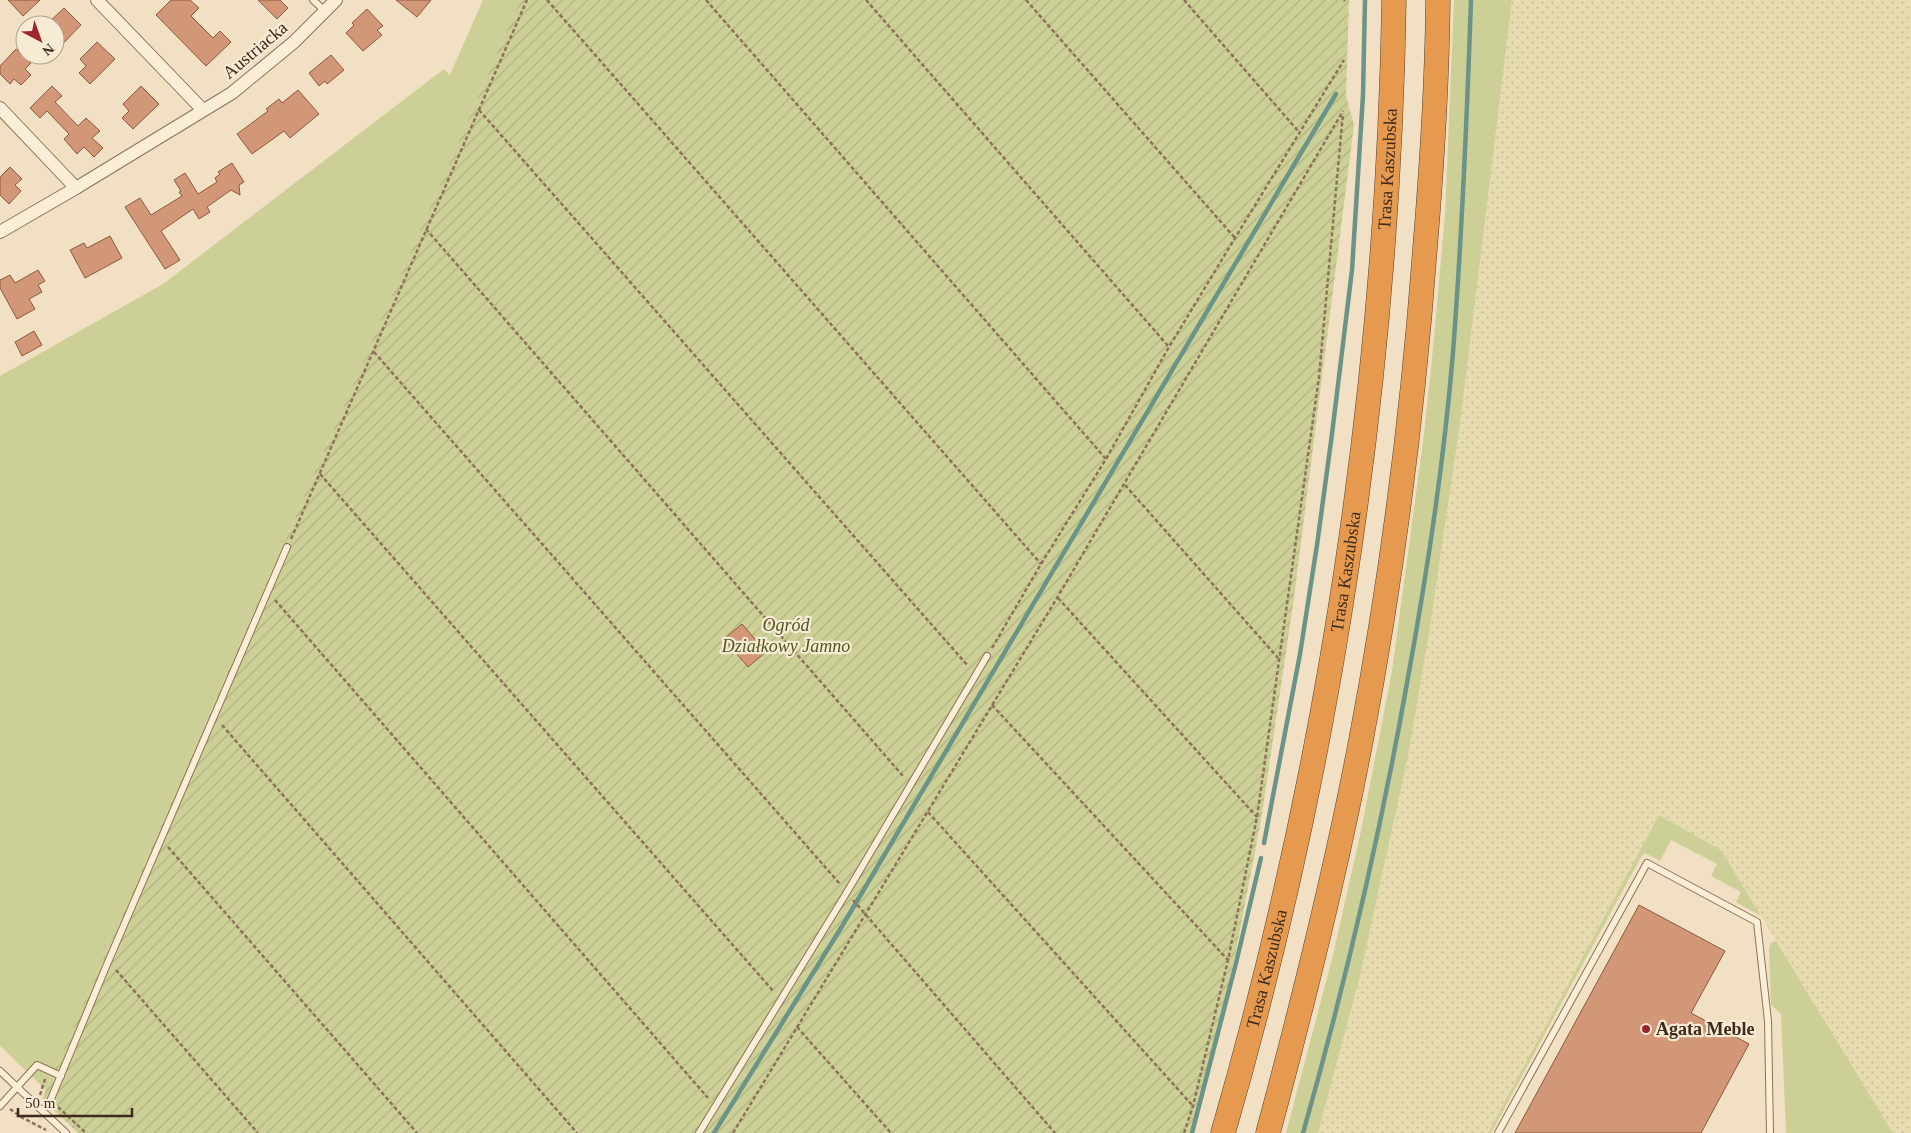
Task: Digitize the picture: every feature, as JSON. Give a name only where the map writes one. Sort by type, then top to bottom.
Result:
[{"type":"highway","name":"Trasa Kaszubska","points":[[1223,1133],[1271,955],[1285,891],[1319,731],[1348,560],[1372,363],[1384,228],[1390,132],[1394,0]]},
{"type":"highway","points":[[1268,1133],[1314,959],[1342,833],[1369,695],[1392,554],[1417,353],[1435,125],[1438,0]]},
{"type":"street","points":[[97,0],[202,109]]},
{"type":"street","name":"Austriacka","points":[[0,232],[76,188],[202,109],[232,93],[294,42],[336,0]]},
{"type":"street","points":[[0,108],[76,188]]},
{"type":"lane","points":[[313,0],[325,12]]},
{"type":"lane","points":[[51,1100],[108,962],[288,547]]},
{"type":"lane","points":[[699,1133],[847,892],[987,656]]},
{"type":"lane","points":[[1498,1133],[1648,863],[1757,922],[1768,1021],[1770,1133]]},
{"type":"lane","points":[[2,1104],[37,1065],[61,1076]]},
{"type":"lane","points":[[0,1071],[66,1133]]},
{"type":"path","points":[[288,547],[527,0]]},
{"type":"path","points":[[547,0],[1041,564]]},
{"type":"path","points":[[706,0],[1106,459]]},
{"type":"path","points":[[866,0],[1170,347]]},
{"type":"path","points":[[1026,0],[1235,238]]},
{"type":"path","points":[[1184,0],[1299,132]]},
{"type":"path","points":[[987,656],[1106,459],[1235,238],[1344,60]]},
{"type":"path","points":[[479,110],[975,674]]},
{"type":"path","points":[[733,1133],[1058,598],[1343,112],[1319,377],[1257,817],[1228,960],[1193,1106],[1184,1133]]},
{"type":"path","points":[[426,229],[910,784]]},
{"type":"path","points":[[374,352],[847,892],[1055,1133]]},
{"type":"path","points":[[320,474],[780,1000]]},
{"type":"path","points":[[1124,485],[1278,658]]},
{"type":"path","points":[[268,592],[715,1106]]},
{"type":"path","points":[[1058,598],[1257,817]]},
{"type":"path","points":[[992,705],[1228,960]]},
{"type":"path","points":[[214,715],[577,1133]]},
{"type":"path","points":[[928,812],[1193,1106]]},
{"type":"path","points":[[162,840],[417,1133]]},
{"type":"path","points":[[108,962],[258,1133]]},
{"type":"path","points":[[797,1028],[890,1133]]},
{"type":"path","points":[[51,1100],[86,1133]]},
{"type":"path","points":[[2,1104],[50,1133]]},
{"type":"shaded area","points":[[1512,0],[1911,0],[1911,1133],[1893,1133],[1721,850],[1659,815],[1488,1133],[1318,1133],[1360,976],[1408,756],[1429,633],[1460,424]]},
{"type":"green space","points":[[483,0],[520,0],[46,1090],[0,1046],[0,376],[163,284],[444,69],[450,75]]},
{"type":"green space","name":"Ogród Działkowy Jamno","points":[[520,0],[1349,0],[1346,96],[1354,125],[1293,605],[1261,820],[1236,951],[1194,1133],[78,1133],[42,1099]]},
{"type":"green space","points":[[1454,0],[1512,0],[1460,424],[1429,633],[1408,756],[1360,976],[1318,1133],[1286,1133],[1333,955],[1361,831],[1392,671],[1423,442],[1432,359],[1445,215]]},
{"type":"green space","points":[[1659,815],[1721,850],[1761,916],[1736,902],[1741,892],[1711,876],[1717,864],[1671,840],[1660,861],[1645,853],[1641,857],[1491,1133],[1488,1133]]},
{"type":"green space","points":[[1776,941],[1893,1133],[1786,1133],[1781,1014],[1771,1005],[1769,948],[1771,943]]},
{"type":"building","points":[[8,0],[40,0],[24,15]]},
{"type":"building","points":[[171,0],[190,0],[199,8],[191,16],[213,38],[220,31],[231,42],[206,66],[156,15]]},
{"type":"building","points":[[258,0],[280,0],[288,8],[277,19]]},
{"type":"building","points":[[396,0],[431,0],[417,17]]},
{"type":"building","points":[[64,8],[81,25],[65,42],[65,15],[57,15]]},
{"type":"building","points":[[367,9],[383,26],[377,30],[382,35],[363,51],[346,33],[354,25],[352,23]]},
{"type":"building","points":[[97,42],[115,59],[90,84],[79,73],[86,66],[80,59]]},
{"type":"building","points":[[15,50],[15,65],[29,65],[25,69],[31,75],[21,85],[14,79],[10,84],[0,74],[0,66]]},
{"type":"building","points":[[331,55],[344,70],[327,84],[325,81],[319,86],[309,73]]},
{"type":"building","points":[[52,86],[62,96],[55,102],[78,126],[86,118],[100,131],[92,138],[103,148],[94,157],[84,147],[77,154],[64,139],[69,134],[47,111],[40,118],[30,108]]},
{"type":"building","points":[[141,86],[159,104],[133,129],[122,118],[129,111],[123,104]]},
{"type":"building","points":[[298,90],[319,114],[290,138],[284,131],[252,154],[237,134],[268,111],[266,109],[279,99],[282,103]]},
{"type":"building","points":[[232,163],[244,182],[239,185],[240,195],[231,190],[207,207],[210,212],[199,219],[193,209],[161,231],[180,260],[165,269],[125,207],[140,198],[151,215],[182,196],[174,180],[185,173],[198,194],[217,182],[215,178],[220,174],[218,172]]},
{"type":"building","points":[[10,167],[22,179],[15,185],[21,191],[9,204],[0,195],[0,177]]},
{"type":"building","points":[[110,236],[122,258],[85,278],[70,250],[84,243],[87,248]]},
{"type":"building","points":[[38,270],[45,281],[38,285],[42,292],[29,299],[35,309],[17,319],[0,288],[0,280],[10,275],[15,283]]},
{"type":"building","points":[[34,331],[42,345],[22,356],[15,342]]},
{"type":"building","points":[[742,624],[766,652],[748,667],[724,639]]},
{"type":"building","name":"Agata Meble","points":[[1639,905],[1725,951],[1691,1013],[1749,1044],[1701,1133],[1515,1133]]},
{"type":"waterway","points":[[1264,843],[1300,654],[1317,545],[1352,270],[1363,95],[1365,0]]},
{"type":"waterway","points":[[1303,1133],[1333,1022],[1373,853],[1397,740],[1434,518],[1445,435],[1456,308],[1464,176],[1471,0]]},
{"type":"waterway","points":[[714,1133],[844,923],[1336,94]]},
{"type":"waterway","points":[[1192,1133],[1261,858]]},
{"type":"place","name":"Agata Meble","points":[[1646,1029]]}]
